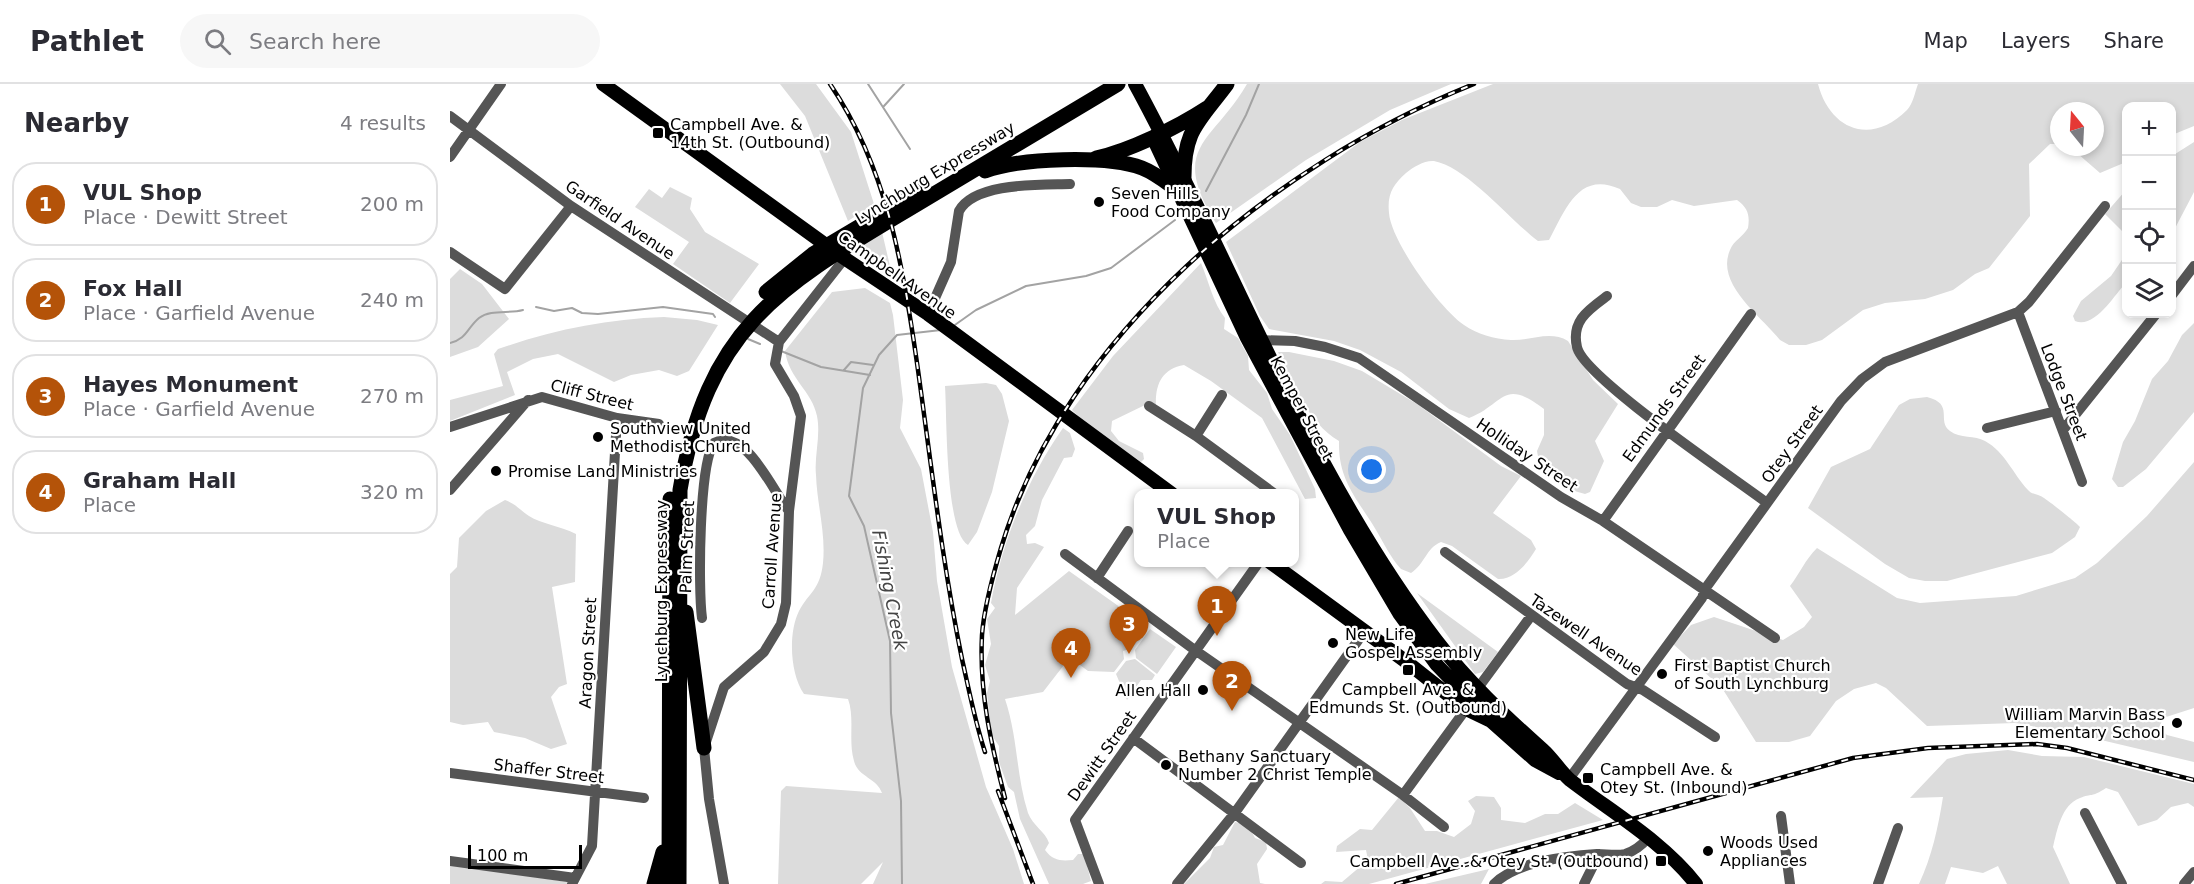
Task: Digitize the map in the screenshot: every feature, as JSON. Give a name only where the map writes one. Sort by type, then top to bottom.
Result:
[{"type":"highway","name":"Lynchburg Expressway","points":[[669,884],[668,532],[671,483],[678,440],[688,410],[723,352],[788,272],[813,254],[1099,84]]},
{"type":"highway","points":[[951,184],[1005,164],[1048,160],[1140,167],[1181,186],[1186,142],[1207,108],[1227,84]]},
{"type":"highway","name":"Lynchburg Expressway","points":[[754,311],[818,264],[951,184],[1129,85]]},
{"type":"highway","points":[[1081,161],[1122,151],[1207,108]]},
{"type":"highway","name":"Lynchburg Expressway","points":[[679,884],[680,490],[687,445],[704,396],[723,352]]},
{"type":"highway","points":[[679,579],[690,634],[704,748]]},
{"type":"highway","points":[[654,884],[668,825]]},
{"type":"main road","name":"Campbell Avenue","points":[[603,84],[820,241],[932,317],[1165,489]]},
{"type":"main road","name":"Kemper Street","points":[[1129,85],[1156,134],[1254,339],[1350,530],[1399,613],[1437,664],[1491,722]]},
{"type":"main road","name":"Kemper Street","points":[[1254,339],[1395,585],[1449,656]]},
{"type":"main road","points":[[1277,567],[1420,672],[1466,709],[1491,722],[1535,760],[1568,778],[1648,838],[1682,866],[1696,884]]},
{"type":"main road","points":[[1420,672],[1449,656],[1503,715],[1544,751],[1568,778]]},
{"type":"street","points":[[450,157],[501,84]]},
{"type":"street","name":"Garfield Avenue","points":[[450,116],[571,206],[779,342]]},
{"type":"street","points":[[932,317],[951,262],[959,211],[963,204],[979,194],[999,189],[1070,184]]},
{"type":"street","points":[[450,252],[505,289],[571,206]]},
{"type":"street","name":"Otey Street","points":[[1568,778],[1702,598],[1841,401],[1873,370],[1902,356],[2018,312],[2105,206]]},
{"type":"street","points":[[779,342],[843,257]]},
{"type":"street","points":[[2176,290],[2194,266]]},
{"type":"street","points":[[1607,297],[1584,312],[1577,324],[1577,350],[1583,360],[1610,386],[1767,503]]},
{"type":"street","name":"Lodge Street","points":[[2018,312],[2082,482]]},
{"type":"street","name":"Edmunds Street","points":[[1603,521],[1667,428],[1751,315]]},
{"type":"street","points":[[2063,430],[2153,318]]},
{"type":"street","name":"Holliday Street","points":[[1254,339],[1294,341],[1325,347],[1359,358],[1561,497],[1603,521],[1775,638]]},
{"type":"street","name":"Carroll Avenue","points":[[723,884],[709,799],[704,748],[724,687],[764,652],[781,624],[786,603],[789,511],[801,416],[794,396],[775,364],[779,342]]},
{"type":"street","points":[[1196,436],[1222,395]]},
{"type":"street","name":"Cliff Street","points":[[450,427],[542,397],[617,418],[659,424]]},
{"type":"street","points":[[450,490],[528,400]]},
{"type":"street","points":[[1149,406],[1196,436],[1268,489]]},
{"type":"street","points":[[1987,428],[2056,411]]},
{"type":"street","name":"Aragon Street","points":[[573,881],[592,846],[617,418]]},
{"type":"street","name":"Palm Street","points":[[702,618],[700,602],[703,500],[708,455],[714,443],[726,440],[740,446],[759,464],[777,497],[789,511]]},
{"type":"street","points":[[1097,578],[1128,531]]},
{"type":"street","name":"Tazewell Avenue","points":[[1445,552],[1627,684],[1715,737]]},
{"type":"street","points":[[1065,554],[1196,650],[1403,795],[1444,827]]},
{"type":"street","name":"Dewitt Street","points":[[1099,884],[1075,820],[1255,567]]},
{"type":"street","points":[[1478,688],[1531,616]]},
{"type":"street","points":[[1177,884],[1234,814],[1364,632]]},
{"type":"street","points":[[1403,795],[1466,709]]},
{"type":"street","points":[[1133,738],[1301,863]]},
{"type":"street","name":"Shaffer Street","points":[[450,773],[644,798]]},
{"type":"street","points":[[2085,813],[2122,884]]},
{"type":"street","points":[[1780,816],[1791,884]]},
{"type":"street","points":[[1878,884],[1898,828]]},
{"type":"street","points":[[1494,884],[1514,870],[1576,856],[1623,855],[1633,851],[1648,838]]},
{"type":"street","points":[[1584,884],[1599,854]]},
{"type":"street","points":[[450,861],[573,881]]},
{"type":"street","points":[[2184,884],[2194,872]]},
{"type":"shaded area","points":[[780,84],[816,84],[851,132],[874,204],[848,221],[805,116]]},
{"type":"shaded area","points":[[1247,84],[1451,84],[1390,110],[1306,160],[1216,223],[1202,197],[1196,177],[1196,161],[1201,147]]},
{"type":"shaded area","points":[[1493,84],[1818,84],[1832,113],[1842,122],[1854,128],[1866,130],[1880,128],[1907,110],[1918,84],[2194,84],[2194,126],[2176,133],[2176,102],[2122,102],[2122,164],[2100,173],[2080,156],[2104,156],[2104,102],[2050,102],[2050,144],[2029,164],[2030,216],[1989,268],[1975,274],[1953,290],[1925,299],[1885,303],[1863,310],[1822,340],[1806,345],[1789,345],[1780,340],[1742,299],[1734,287],[1727,263],[1730,250],[1746,231],[1749,223],[1746,209],[1737,200],[1694,206],[1672,200],[1657,207],[1641,207],[1631,203],[1620,189],[1606,185],[1593,185],[1583,189],[1567,206],[1549,240],[1538,241],[1474,184],[1447,165],[1434,161],[1416,166],[1394,186],[1389,200],[1389,213],[1398,240],[1407,257],[1442,305],[1464,325],[1486,336],[1518,340],[1554,336],[1568,341],[1593,380],[1618,404],[1595,441],[1604,461],[1590,492],[1585,494],[1571,490],[1540,467],[1537,451],[1544,435],[1544,409],[1530,400],[1520,395],[1504,396],[1469,418],[1449,409],[1401,372],[1360,350],[1334,341],[1269,329],[1260,316],[1226,242],[1360,142],[1402,120]]},
{"type":"shaded area","points":[[2194,142],[2194,192],[2176,226],[2176,156],[2176,153]]},
{"type":"shaded area","points":[[670,187],[692,198],[690,209],[705,232],[759,264],[730,303],[673,264],[689,242],[635,207],[649,189],[662,198]]},
{"type":"shaded area","points":[[2122,195],[2122,231],[2105,214]]},
{"type":"shaded area","points":[[882,232],[893,279],[867,262],[856,245]]},
{"type":"shaded area","points":[[2122,260],[2122,288],[2097,316],[2082,322],[2075,321],[2073,316],[2081,301],[2111,276]]},
{"type":"shaded area","points":[[1201,263],[1214,299],[1225,318],[1224,329],[1238,338],[1248,356],[1249,370],[1267,393],[1272,409],[1290,435],[1315,489],[1316,498],[1305,499],[1262,418],[1211,381],[1184,365],[1170,370],[1161,379],[1156,406],[1145,405],[1112,421],[1111,431],[1119,441],[1143,453],[1144,459],[1141,462],[1085,423],[1072,410],[1113,356]]},
{"type":"shaded area","points":[[460,269],[482,284],[509,319],[478,347],[450,357],[450,279]]},
{"type":"shaded area","points":[[865,288],[890,303],[903,400],[900,428],[921,469],[933,532],[937,581],[952,667],[986,787],[1013,849],[1024,884],[873,884],[883,862],[861,884],[778,884],[781,791],[786,786],[882,793],[876,784],[859,771],[854,761],[848,699],[804,694],[796,676],[792,653],[795,620],[820,579],[824,552],[816,468],[817,416],[810,399],[787,361],[785,351],[832,292]]},
{"type":"shaded area","points":[[664,317],[697,320],[718,325],[689,371],[677,376],[659,370],[631,375],[614,382],[558,354],[533,359],[507,372],[515,395],[450,421],[450,400],[503,386],[494,354],[498,349],[539,336],[580,327],[621,320]]},
{"type":"shaded area","points":[[2194,323],[2194,412],[2146,469],[2123,487],[2118,487],[2112,479],[2123,442],[2135,421],[2152,379],[2168,361],[2182,335]]},
{"type":"shaded area","points":[[1278,352],[1334,361],[1362,371],[1417,404],[1501,466],[1521,476],[1493,513],[1531,540],[1536,549],[1525,564],[1510,577],[1498,579],[1452,546],[1441,542],[1432,548],[1411,573],[1401,569],[1390,555],[1345,478],[1339,441],[1318,424],[1310,413]]},
{"type":"shaded area","points":[[986,383],[996,385],[1002,394],[1009,421],[992,492],[977,532],[968,545],[960,536],[951,497],[945,386]]},
{"type":"shaded area","points":[[1927,397],[1935,400],[1943,408],[1944,422],[1950,431],[1958,435],[1981,439],[1992,446],[2030,492],[2047,500],[2078,525],[2080,527],[2075,537],[2052,553],[1947,581],[1925,581],[1909,578],[1885,564],[1808,508],[1831,467],[1870,449],[1899,405],[1910,399]]},
{"type":"shaded area","points":[[1063,428],[1070,433],[1075,449],[1072,457],[1064,458],[1042,500],[1035,526],[1026,535],[1027,544],[1035,543],[1044,547],[1017,588],[1015,615],[1069,571],[1148,627],[1132,648],[1123,651],[1124,659],[1114,672],[1088,671],[1076,662],[1074,665],[1067,661],[1043,692],[1005,699],[1028,813],[1047,839],[1049,843],[1045,850],[1051,856],[1058,860],[1073,860],[1078,854],[1084,854],[1091,881],[1083,884],[1049,884],[1020,819],[1014,792],[1008,787],[999,762],[999,746],[991,734],[987,693],[990,681],[985,665],[991,644],[987,619],[995,608],[991,603],[1009,534],[1038,468]]},
{"type":"shaded area","points":[[2194,462],[2194,708],[2163,718],[2159,728],[2167,735],[2194,742],[2194,762],[2080,735],[2015,723],[1927,726],[1886,688],[1876,683],[1854,689],[1836,701],[1810,736],[1789,742],[1756,742],[1722,688],[1673,644],[1691,625],[1714,617],[1783,640],[1804,627],[1812,617],[1790,586],[1817,548],[1897,598],[1920,603],[2016,596],[2075,578],[2097,563],[2147,516]]},
{"type":"shaded area","points":[[505,500],[534,519],[576,534],[575,582],[552,587],[567,684],[559,687],[551,697],[567,744],[551,749],[525,738],[494,732],[488,722],[463,725],[450,722],[450,574],[457,567],[459,538],[486,511]]},
{"type":"shaded area","points":[[1417,593],[1498,652],[1483,672],[1475,674]]},
{"type":"shaded area","points":[[1150,629],[1176,647],[1157,674],[1136,658],[1135,650]]},
{"type":"shaded area","points":[[1135,659],[1155,675],[1152,680],[1141,680],[1127,700],[1116,674],[1126,661]]},
{"type":"shaded area","points":[[2008,750],[2042,756],[2084,757],[2194,784],[2194,807],[2188,803],[2171,807],[2157,820],[2138,826],[2118,792],[2106,788],[2074,801],[2068,806],[2061,819],[2053,847],[2070,884],[2007,884],[1998,866],[1983,873],[1951,867],[1945,884],[1919,884],[1934,842],[1943,797],[1910,798],[1947,759],[1966,754]]},
{"type":"shaded area","points":[[1476,796],[1494,797],[1501,808],[1501,820],[1525,823],[1545,814],[1558,814],[1575,803],[1603,820],[1369,884],[1321,884],[1325,881],[1342,882],[1368,860],[1366,850],[1336,852],[1337,846],[1360,829],[1372,830],[1399,797],[1410,808],[1425,831],[1437,831],[1454,837],[1471,824],[1475,811],[1468,801]]},
{"type":"shaded area","points":[[1235,822],[1248,825],[1255,838],[1266,842],[1267,849],[1257,864],[1260,883],[1265,884],[1184,884],[1210,858],[1214,847],[1223,845]]},
{"type":"shaded area","points":[[450,864],[567,882],[568,884],[450,884]]},
{"type":"shaded area","points":[[1489,869],[1481,884],[1425,884]]},
{"type":"waterway","points":[[868,84],[910,149]]},
{"type":"waterway","points":[[884,106],[904,84]]},
{"type":"waterway","name":"Fishing Creek","points":[[1206,191],[1246,115],[1259,84]]},
{"type":"waterway","name":"Fishing Creek","points":[[952,327],[976,310],[1026,286],[1086,276],[1111,268],[1175,220]]},
{"type":"waterway","points":[[536,307],[554,311],[572,308],[582,313],[598,314],[663,307],[713,314],[715,317]]},
{"type":"waterway","points":[[450,343],[463,336],[484,315],[523,310]]},
{"type":"waterway","name":"Fishing Creek","points":[[902,884],[901,801],[891,713],[890,641],[864,526],[849,496],[863,388],[879,355],[897,335],[941,330]]},
{"type":"waterway","points":[[748,339],[760,344]]},
{"type":"waterway","points":[[781,351],[821,367],[870,375]]},
{"type":"waterway","points":[[844,370],[851,362],[873,365]]},
{"type":"railway","points":[[830,84],[850,116],[866,149],[890,218],[912,326],[955,622],[972,706],[985,752]]},
{"type":"railway","points":[[1005,798],[984,697],[982,635],[985,613],[1001,548],[1031,470],[1074,397],[1126,329],[1186,266],[1253,210],[1325,160],[1399,118],[1474,84]]},
{"type":"railway","points":[[1396,884],[1853,758],[1928,748],[2037,744],[2067,748],[2194,780]]},
{"type":"railway","points":[[998,791],[1033,884]]},
{"type":"place","name":"Campbell Ave. & 14th St. (Outbound)","points":[[658,133]]},
{"type":"place","name":"Seven Hills Food Company","points":[[1099,202]]},
{"type":"place","name":"Southview United Methodist Church","points":[[598,437]]},
{"type":"place","name":"Promise Land Ministries","points":[[496,471]]},
{"type":"place","name":"VUL Shop","points":[[1217,636]]},
{"type":"place","name":"New Life Gospel Assembly","points":[[1333,643]]},
{"type":"place","name":"Hayes Monument","points":[[1129,654]]},
{"type":"place","name":"Campbell Ave. & Edmunds St. (Outbound)","points":[[1408,670]]},
{"type":"place","name":"First Baptist Church of South Lynchburg","points":[[1662,674]]},
{"type":"place","name":"Graham Hall","points":[[1071,678]]},
{"type":"place","name":"Allen Hall","points":[[1203,690]]},
{"type":"place","name":"Fox Hall","points":[[1232,711]]},
{"type":"place","name":"William Marvin Bass Elementary School","points":[[2177,723]]},
{"type":"place","name":"Bethany Sanctuary Number 2 Christ Temple","points":[[1166,765]]},
{"type":"place","name":"Campbell Ave. & Otey St. (Inbound)","points":[[1588,778]]},
{"type":"place","name":"Woods Used Appliances","points":[[1708,851]]},
{"type":"place","name":"Campbell Ave. & Otey St. (Outbound)","points":[[1661,861]]}]
